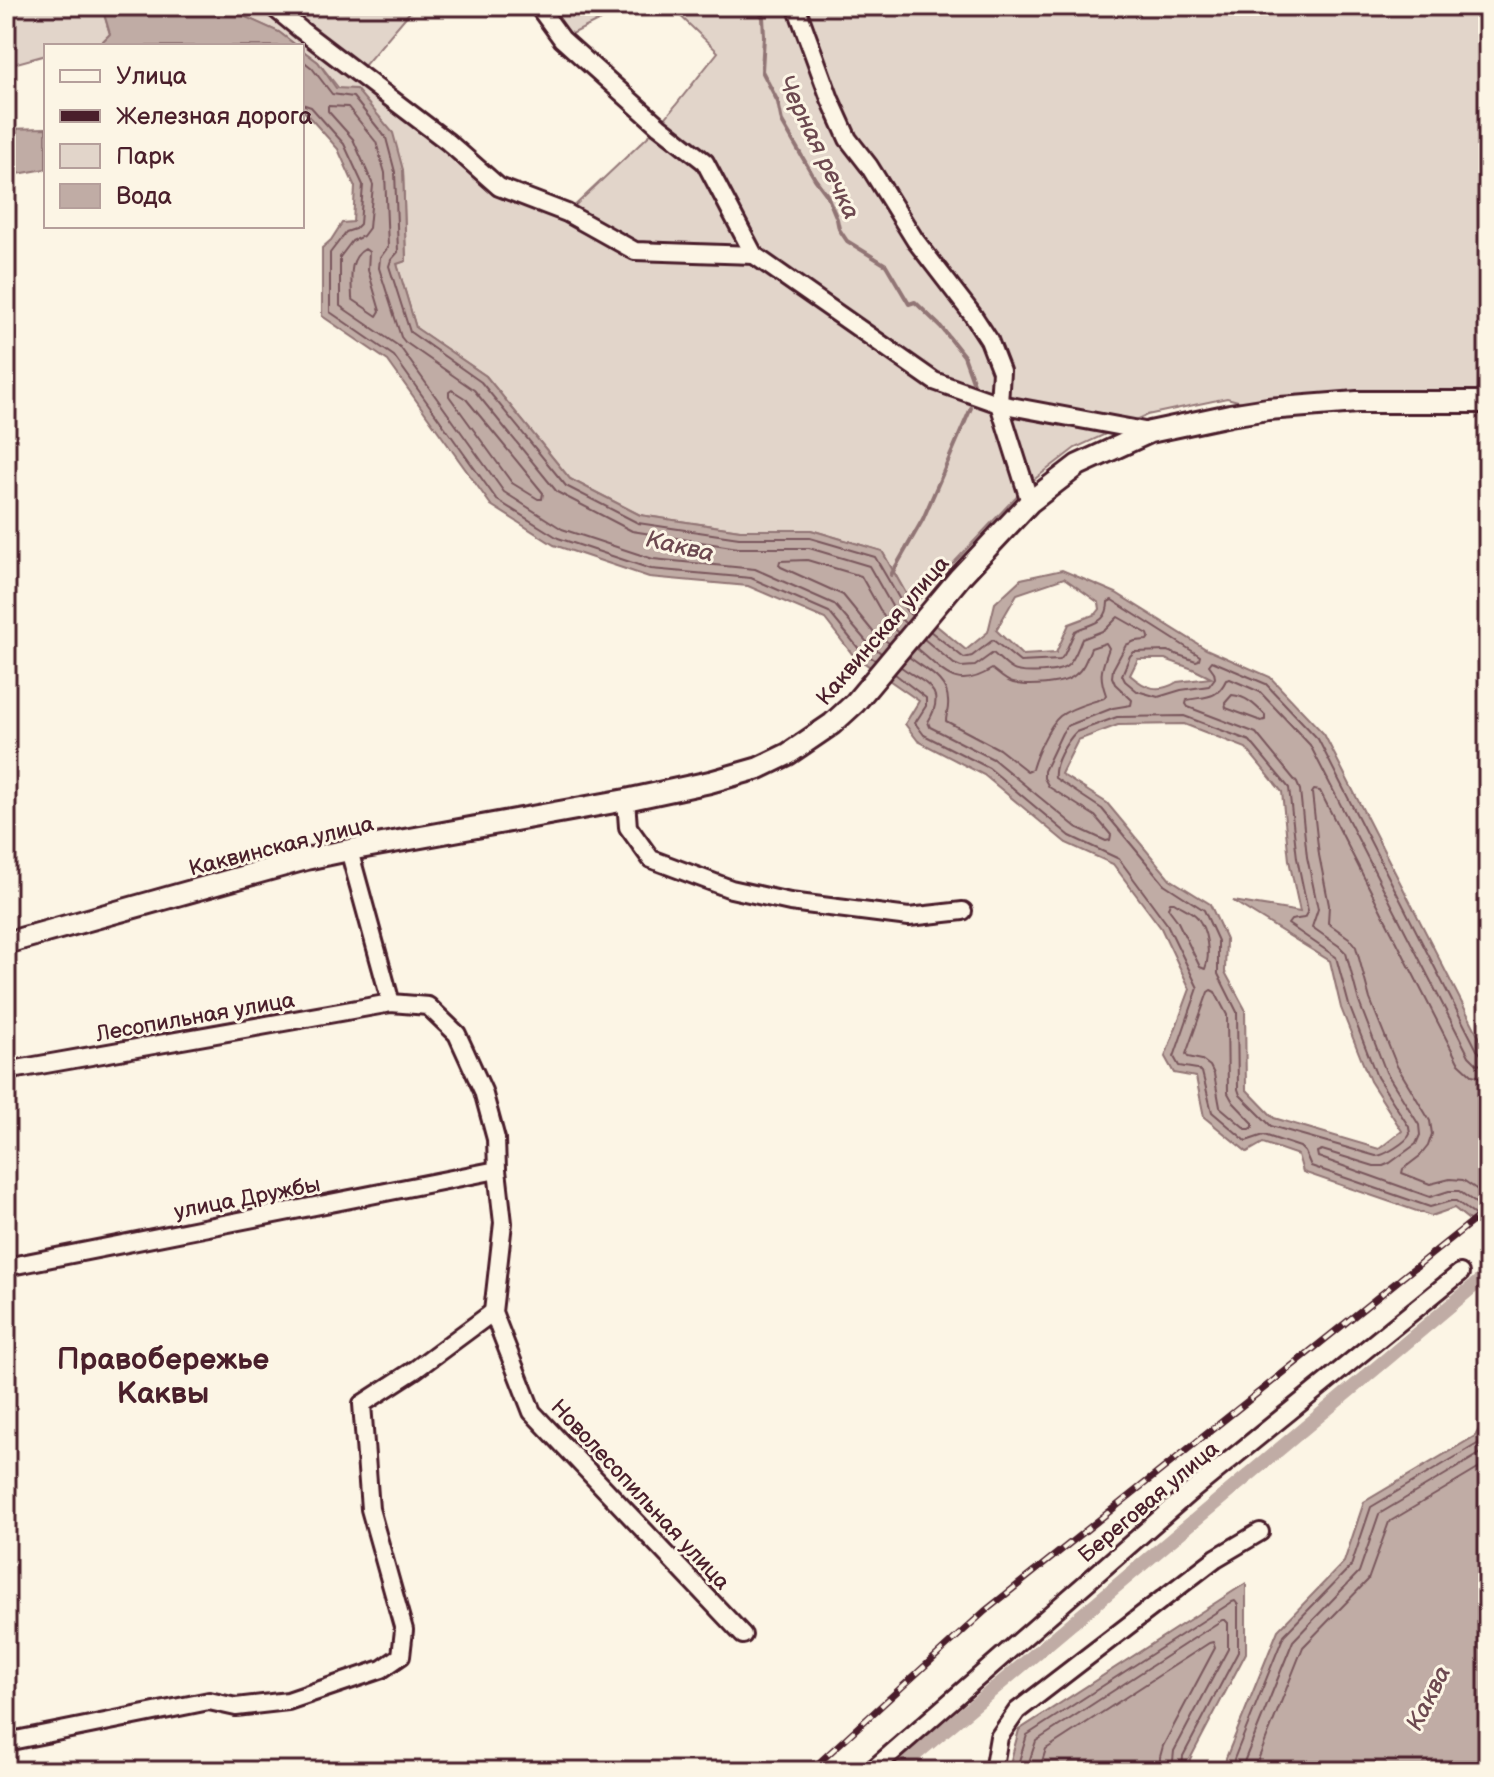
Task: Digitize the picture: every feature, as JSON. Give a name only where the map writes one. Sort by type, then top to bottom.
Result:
[{"type":"main road","name":"Каквинская улица","points":[[6,943],[306,859],[626,800],[759,768],[815,737],[855,703],[960,577],[1030,502],[1078,465],[1150,432],[1268,409],[1357,402],[1488,402]]},
{"type":"street","points":[[272,6],[448,142],[499,187],[567,213],[635,251],[754,255]]},
{"type":"street","points":[[538,6],[562,39],[659,126],[705,162],[754,255],[934,381],[999,404],[1150,432]]},
{"type":"street","points":[[796,6],[848,139],[869,166],[915,240],[989,340],[1001,371],[999,404],[1030,502]]},
{"type":"street","points":[[626,800],[628,827],[651,859],[731,889],[790,902],[909,917],[963,911]]},
{"type":"street","points":[[349,850],[391,1003]]},
{"type":"street","name":"Лесопильная улица","points":[[6,1071],[391,1003]]},
{"type":"street","name":"Новолесопильная улица","points":[[391,1003],[428,1006],[457,1034],[483,1091],[496,1139],[503,1223],[493,1312],[532,1412],[743,1635]]},
{"type":"street","name":"улица Дружбы","points":[[6,1267],[497,1170]]},
{"type":"street","name":"Береговая улица","points":[[871,1771],[1188,1494],[1460,1273]]},
{"type":"street","points":[[6,1742],[209,1701],[236,1707],[288,1701],[382,1669],[401,1656],[404,1630],[370,1509],[362,1404],[493,1312]]},
{"type":"street","points":[[993,1771],[999,1737],[1017,1711],[1216,1558],[1260,1532]]},
{"type":"green space","points":[[6,6],[108,6],[103,11],[110,34],[100,44],[44,44],[44,56],[6,66]]},
{"type":"green space","points":[[221,6],[415,6],[358,73],[499,187],[567,213],[659,126],[718,52],[670,6],[1488,6],[1488,402],[1268,409],[1227,398],[1147,415],[1075,448],[1027,485],[913,606],[882,551],[811,530],[740,530],[640,515],[570,479],[486,376],[416,328],[397,264],[406,260],[403,170],[318,62],[304,52],[304,44],[294,44],[279,32]]},
{"type":"green space","points":[[538,6],[628,6],[562,39]]},
{"type":"water","points":[[108,6],[221,6],[279,32],[294,44],[100,44],[110,34],[103,10]]},
{"type":"water","name":"Каква","points":[[304,52],[318,62],[336,88],[356,89],[393,133],[403,170],[406,261],[397,264],[416,328],[486,376],[570,479],[640,515],[740,530],[811,530],[882,551],[913,606],[966,650],[988,632],[995,603],[1021,579],[1062,570],[1116,593],[1206,649],[1270,677],[1324,734],[1488,1054],[1488,1235],[1454,1208],[1431,1216],[1303,1172],[1298,1155],[1263,1143],[1247,1152],[1204,1117],[1196,1077],[1174,1073],[1165,1057],[1190,989],[1161,928],[1113,864],[1066,843],[984,775],[918,741],[905,724],[919,701],[853,655],[825,619],[748,586],[649,577],[554,545],[491,505],[388,361],[322,316],[322,248],[342,223],[353,222],[355,187],[338,149],[304,111]],"holes":[[[1064,578],[1099,603],[1100,609],[1096,614],[1069,624],[1056,653],[1022,655],[996,630],[1017,594]],[[1138,659],[1165,659],[1211,678],[1158,688],[1147,686],[1130,675]],[[1184,724],[1246,748],[1282,792],[1289,860],[1300,912],[1233,901],[1330,961],[1341,1008],[1370,1081],[1402,1131],[1379,1149],[1274,1118],[1246,1089],[1245,1009],[1225,972],[1226,939],[1210,904],[1170,879],[1107,803],[1061,774],[1078,740],[1118,725]]]},
{"type":"water","points":[[44,128],[44,169],[6,176],[6,129]]},
{"type":"water","name":"Каква","points":[[1488,1414],[1488,1771],[1225,1771],[1226,1758],[1278,1630],[1344,1562],[1364,1502],[1475,1436]]},
{"type":"water","points":[[1246,1583],[1246,1653],[1190,1759],[1189,1771],[1008,1771],[1019,1730]]},
{"type":"waterway","name":"Черная речка","points":[[755,6],[763,17],[762,71],[778,102],[782,122],[827,195],[839,229],[847,241],[886,265],[909,304],[915,302],[941,327],[964,356],[977,392]]},
{"type":"waterway","name":"Черная речка","points":[[891,575],[923,519],[971,408]]},
{"type":"waterway","points":[[896,1771],[1488,1274]]},
{"type":"railway","points":[[810,1771],[985,1611],[1488,1209]]},
{"type":"district","name":"Правобережье Каквы","points":[[163,1376]]}]
